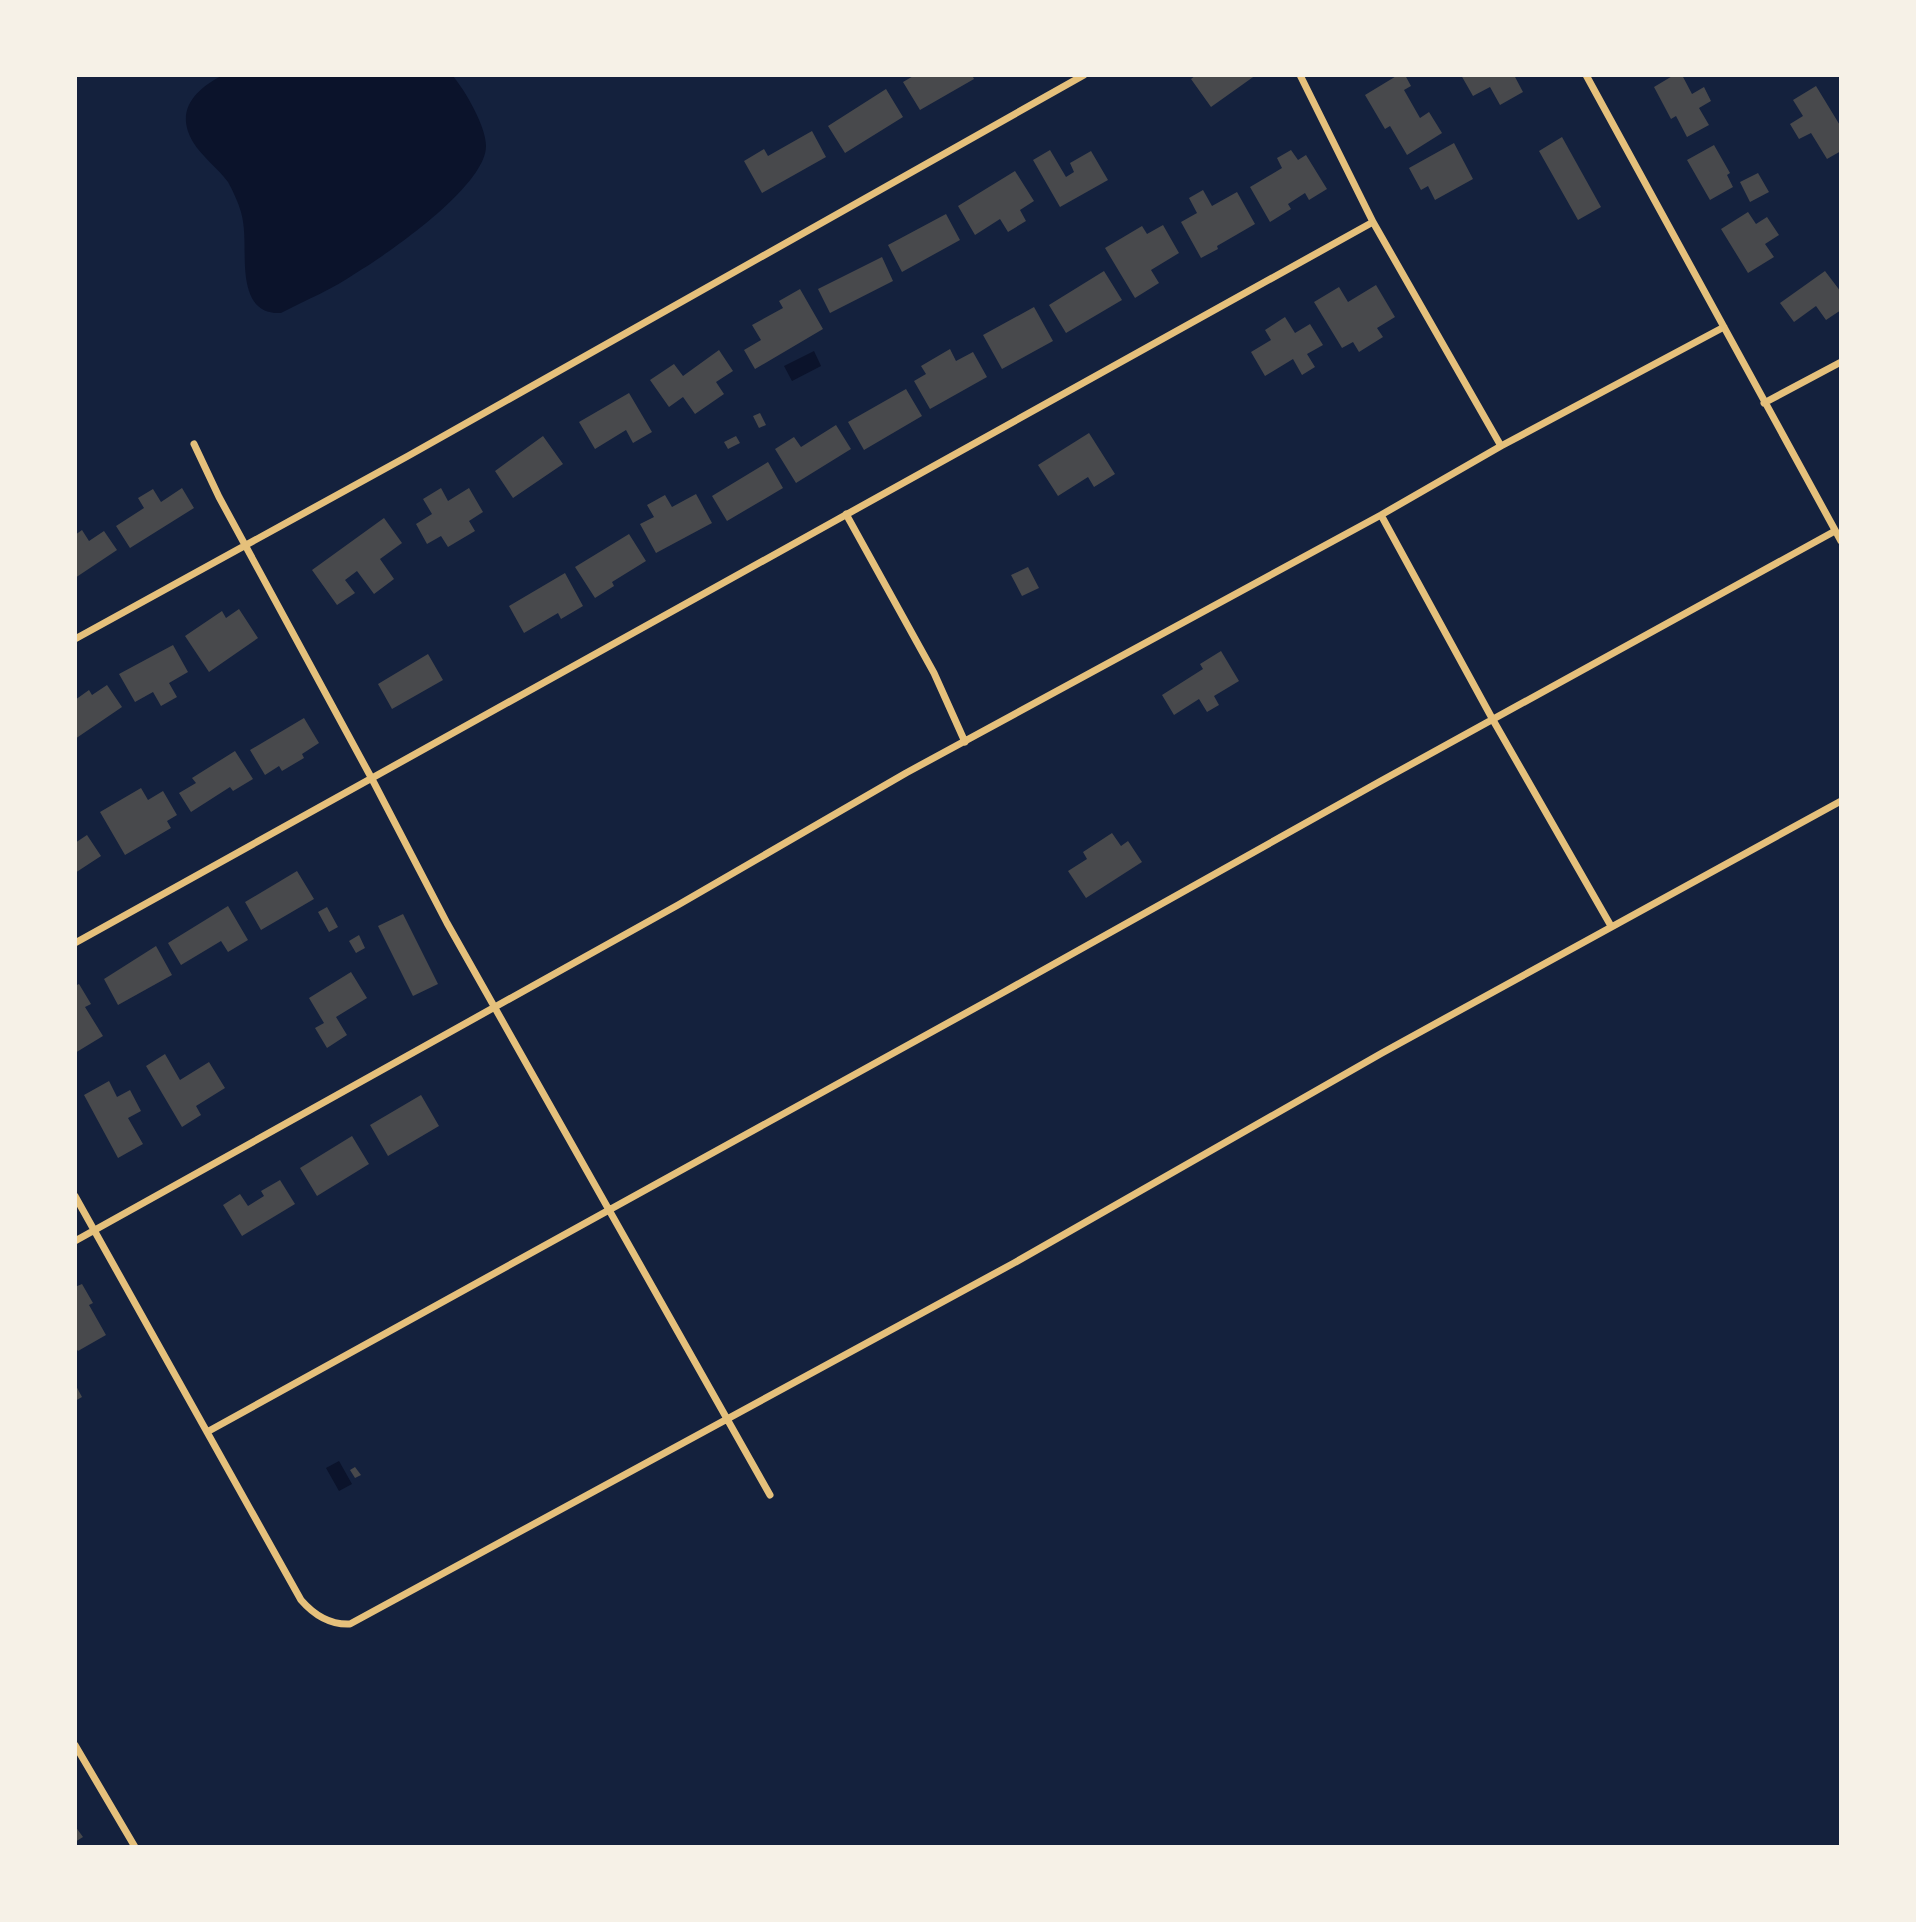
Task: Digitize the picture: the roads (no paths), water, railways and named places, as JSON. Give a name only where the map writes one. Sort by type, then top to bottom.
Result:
[{"type":"street","points":[[75,639],[408,456],[1084,75]]},
{"type":"street","points":[[1300,75],[1373,222],[1501,446]]},
{"type":"street","points":[[1586,75],[1841,541]]},
{"type":"street","points":[[75,943],[1373,222]]},
{"type":"street","points":[[75,1241],[965,742],[1381,515],[1501,446],[1724,327]]},
{"type":"street","points":[[1764,403],[1841,362]]},
{"type":"street","points":[[194,444],[219,497],[494,1008],[770,1495]]},
{"type":"street","points":[[846,514],[934,673],[965,742]]},
{"type":"street","points":[[1381,515],[1493,720],[1611,926]]},
{"type":"street","points":[[207,1432],[1835,531]]},
{"type":"street","points":[[75,1196],[301,1600],[316,1615],[332,1622],[350,1624],[1014,1263],[1382,1053],[1841,801]]},
{"type":"street","points":[[75,1745],[135,1847]]},
{"type":"water","points":[[223,75],[452,75],[483,129],[486,146],[482,162],[454,198],[412,235],[338,284],[281,313],[265,311],[257,305],[249,291],[245,272],[243,222],[235,197],[228,182],[193,142],[186,120],[187,110],[197,94]]},
{"type":"water","points":[[814,351],[821,366],[792,381],[784,366]]},
{"type":"water","points":[[339,1461],[352,1484],[339,1491],[326,1468]]}]
